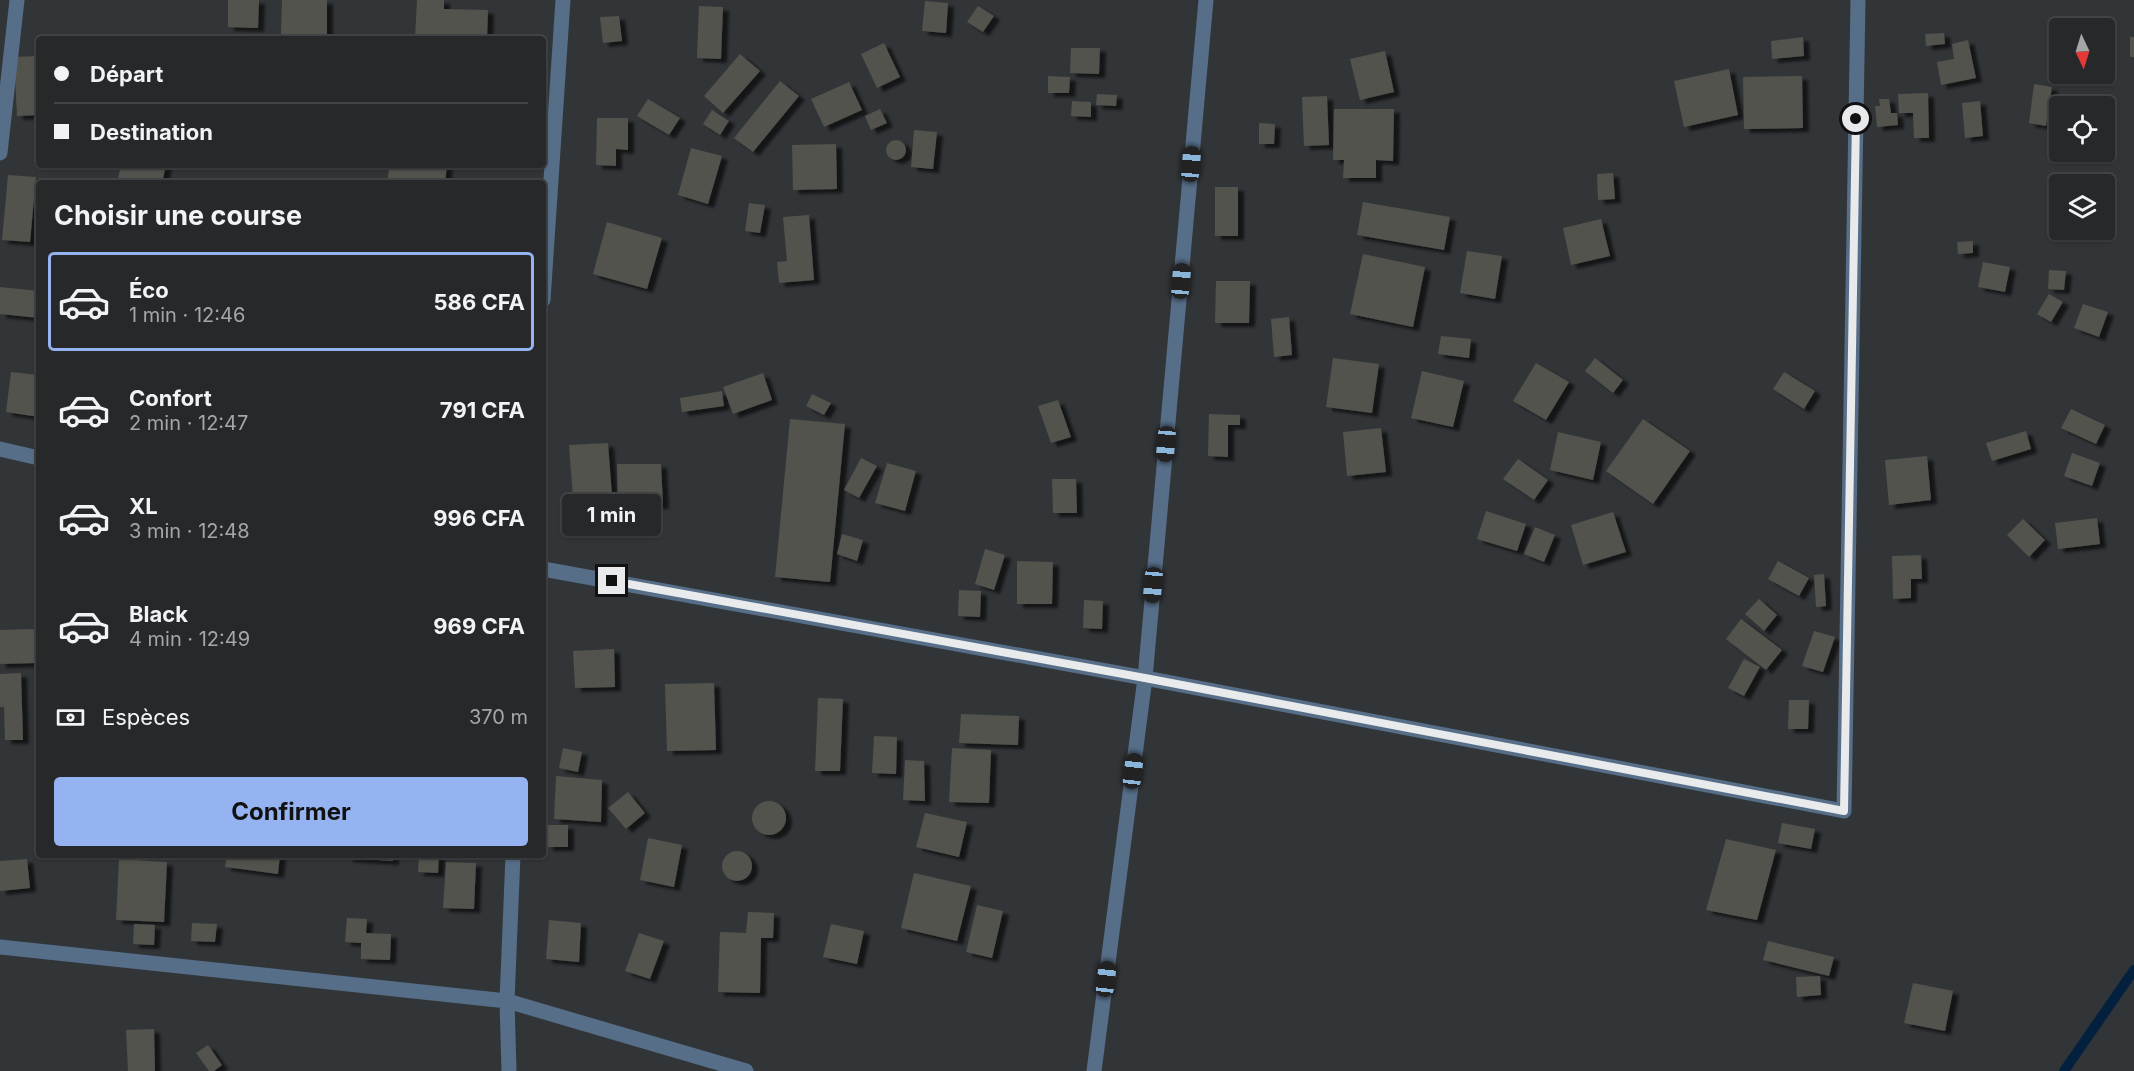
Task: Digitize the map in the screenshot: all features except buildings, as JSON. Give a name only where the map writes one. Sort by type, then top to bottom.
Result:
[{"type":"street","points":[[0,153],[17,0]]},
{"type":"street","points":[[546,255],[563,0]]},
{"type":"street","points":[[1094,1071],[1145,678],[1206,0]]},
{"type":"street","points":[[546,569],[1145,678],[1844,811],[1858,0]]},
{"type":"street","points":[[0,449],[36,457]]},
{"type":"street","points":[[509,1071],[507,1001],[513,858]]},
{"type":"street","points":[[0,947],[507,1001],[746,1071]]},
{"type":"waterway","points":[[2064,1071],[2134,970]]},
{"type":"route","points":[[612,581],[1145,678],[1844,811],[1856,119]]}]
